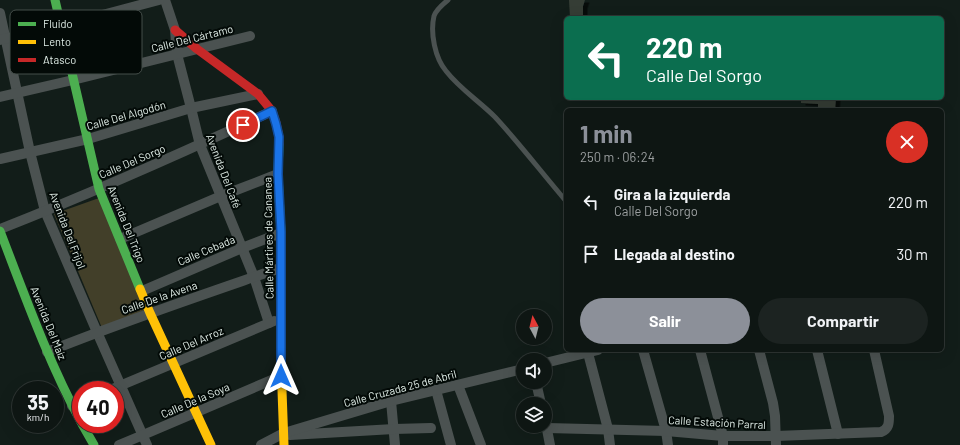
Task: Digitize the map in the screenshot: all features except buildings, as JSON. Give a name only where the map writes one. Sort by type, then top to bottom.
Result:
[{"type":"street","name":"Avenida Del Trigo","points":[[55,0],[57,10]]},
{"type":"street","points":[[121,10],[159,0]]},
{"type":"street","name":"Avenida Del Café","points":[[165,0],[174,30],[177,54],[192,108],[200,145],[254,277],[269,322]]},
{"type":"street","name":"Avenida Del Frijol","points":[[0,13],[3,40],[10,66]]},
{"type":"street","name":"Calle Mártires de Cananea","points":[[174,30],[258,94],[272,111],[276,124],[279,137],[278,174],[281,232],[280,268],[282,318],[281,376],[284,438]]},
{"type":"street","name":"Calle Del Cártamo","points":[[142,63],[250,36]]},
{"type":"street","name":"Avenida Del Frijol","points":[[12,74],[45,211],[96,332],[119,381]]},
{"type":"street","name":"Avenida Del Trigo","points":[[72,74],[99,189],[150,313],[211,445]]},
{"type":"street","name":"Calle Del Cártamo","points":[[0,97],[97,74]]},
{"type":"street","name":"Calle Del Algodón","points":[[0,159],[88,139],[192,108],[258,94]]},
{"type":"street","name":"Calle Del Sorgo","points":[[0,230],[200,145],[272,111]]},
{"type":"street","points":[[120,239],[221,196],[278,174]]},
{"type":"street","name":"Avenida Del Maíz","points":[[0,230],[47,352],[72,397]]},
{"type":"street","name":"Calle Cebada","points":[[142,291],[281,232]]},
{"type":"street","name":"Calle De la Avena","points":[[47,352],[96,332],[280,268]]},
{"type":"street","name":"Calle Del Arroz","points":[[124,385],[269,322],[282,318]]},
{"type":"street","points":[[552,361],[589,352]]},
{"type":"street","points":[[593,352],[610,445]]},
{"type":"street","points":[[644,352],[666,431],[668,445]]},
{"type":"street","points":[[701,352],[723,440]]},
{"type":"street","points":[[760,352],[772,398],[775,416],[776,441]]},
{"type":"street","points":[[818,352],[838,434]]},
{"type":"street","name":"Calle Estación Parral","points":[[552,424],[608,429],[666,431],[723,440],[776,441],[838,434],[881,432],[888,427],[889,416],[874,352]]},
{"type":"street","name":"Calle Cruzada 25 de Abril","points":[[284,438],[391,401],[516,371]]},
{"type":"street","name":"Calle De la Soya","points":[[119,445],[145,440],[196,412],[281,376]]},
{"type":"street","points":[[458,385],[481,445]]},
{"type":"street","points":[[436,390],[451,445]]},
{"type":"street","name":"Avenida Del Frijol","points":[[124,393],[145,440]]},
{"type":"street","points":[[391,401],[395,445]]},
{"type":"street","points":[[262,445],[284,438],[394,429],[431,428]]},
{"type":"street","name":"Avenida Del Maíz","points":[[87,433],[94,445]]},
{"type":"street","points":[[548,433],[550,445]]},
{"type":"lane","points":[[448,0],[442,4],[435,15],[432,33],[437,55],[445,70],[494,117],[564,199]]},
{"type":"shaded area","points":[[99,198],[145,310],[102,328],[54,214]]},
{"type":"traffic: fast","points":[[55,0],[57,10]]},
{"type":"traffic: fast","points":[[72,74],[99,189],[140,289]]},
{"type":"traffic: fast","points":[[279,144],[278,174],[281,233],[281,363]]},
{"type":"traffic: fast","points":[[0,231],[47,352],[72,405]]},
{"type":"traffic: fast","points":[[87,433],[94,445]]},
{"type":"traffic: slow","points":[[140,289],[211,445]]},
{"type":"traffic: slow","points":[[281,363],[284,445]]},
{"type":"traffic: jam","points":[[175,30],[197,49],[258,94],[272,111],[279,137],[279,144]]},
{"type":"route","points":[[243,125],[272,111],[279,137],[278,174],[281,232],[280,268],[282,318],[281,376]]}]
